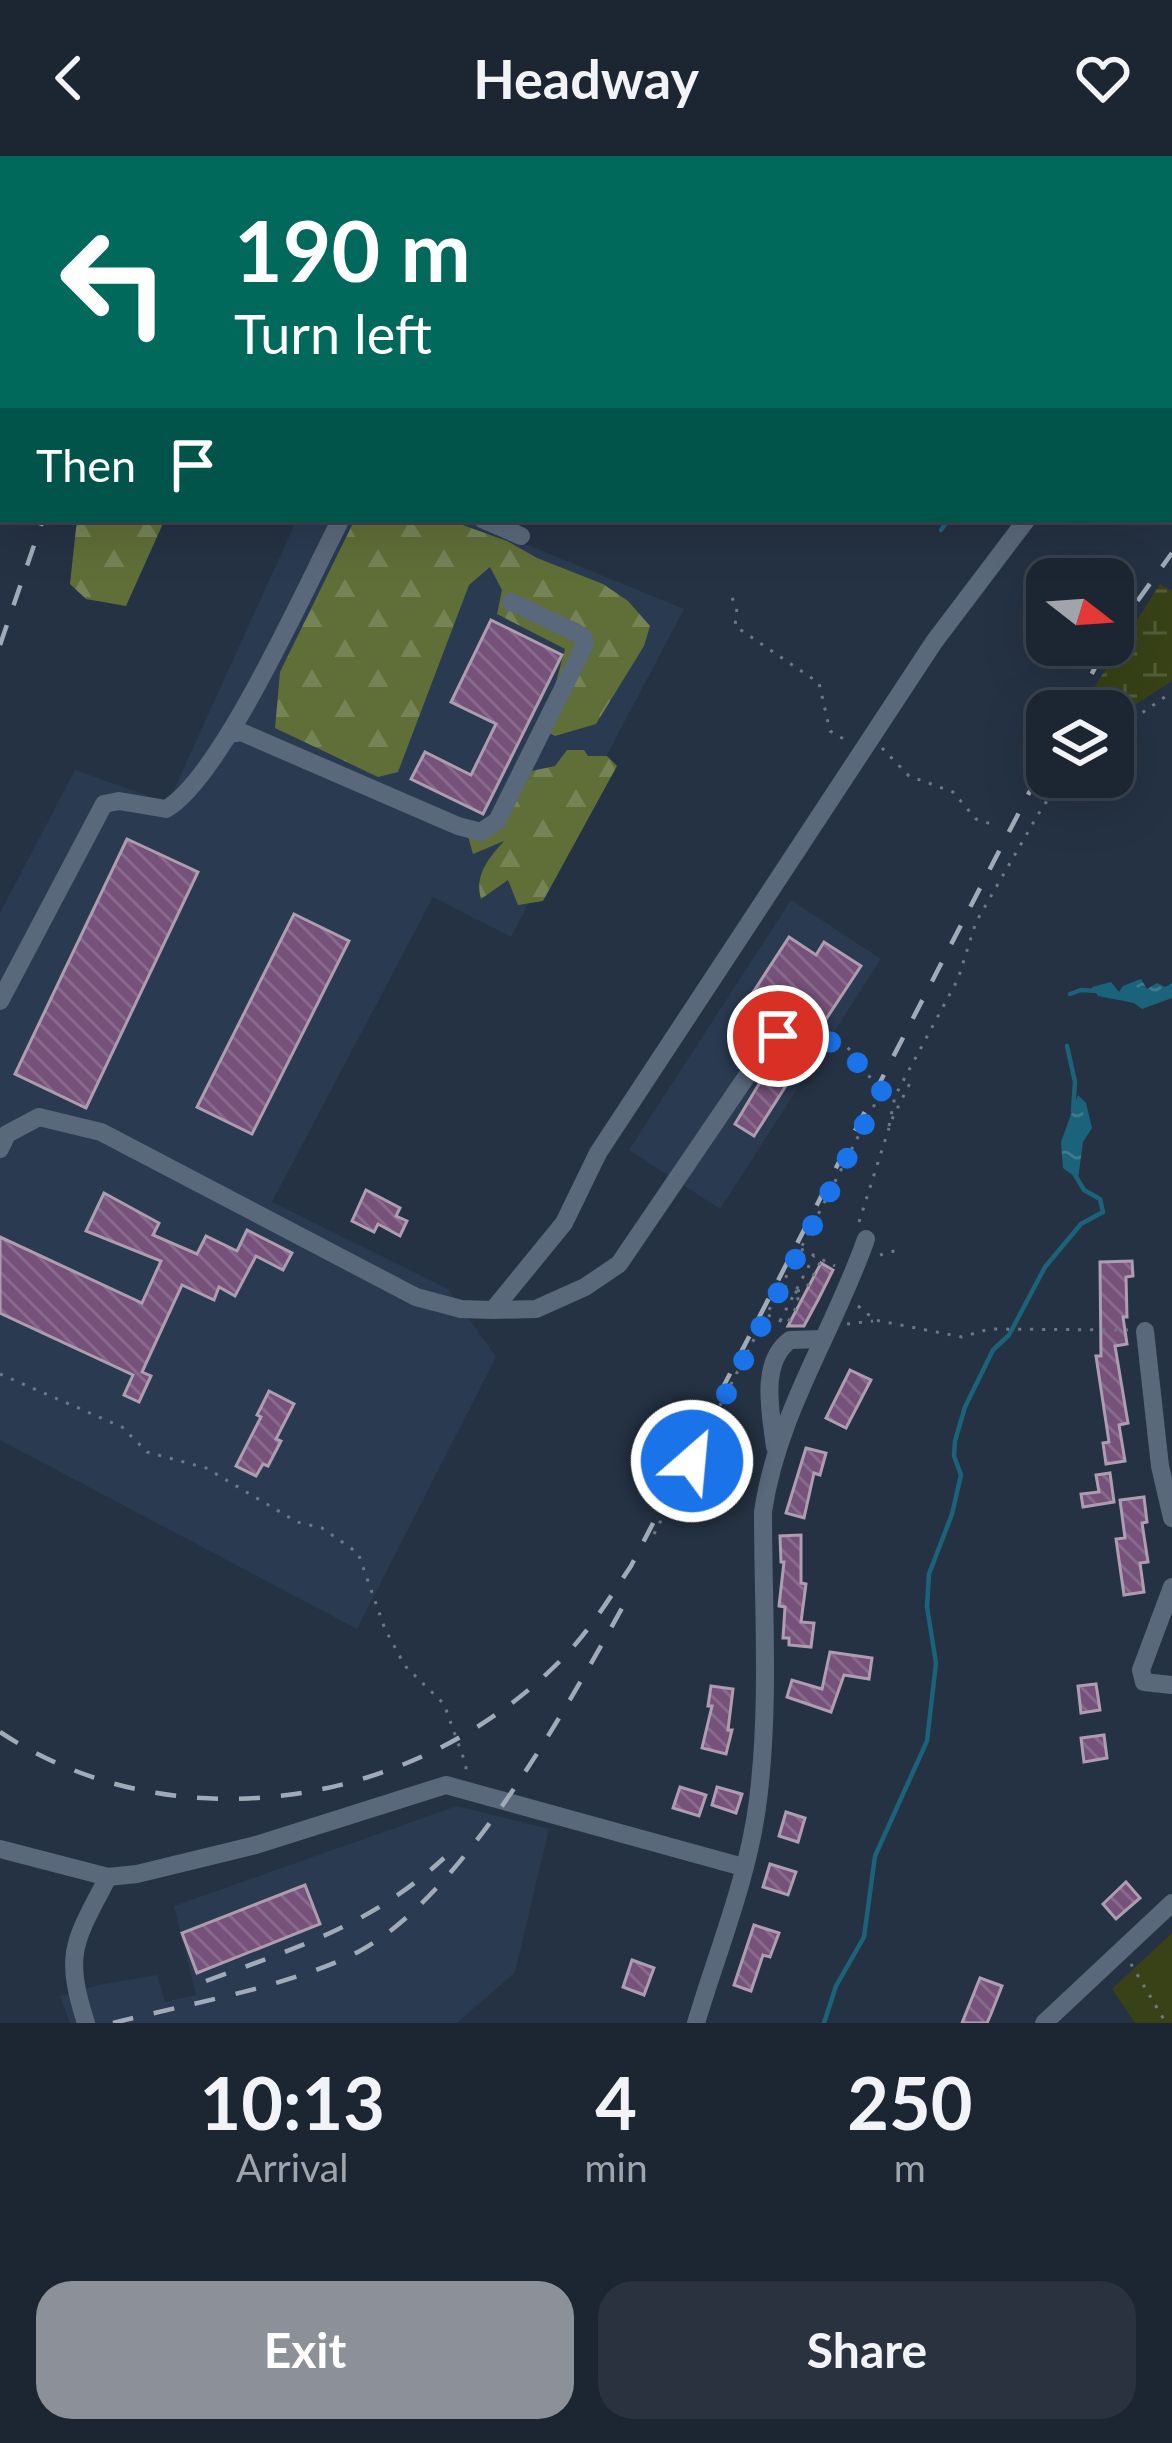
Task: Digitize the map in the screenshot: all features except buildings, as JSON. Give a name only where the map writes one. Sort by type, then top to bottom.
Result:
[{"type":"street","points":[[0,1000],[104,804],[119,801],[166,809],[179,802],[230,734],[339,522]]},
{"type":"street","points":[[489,522],[521,536]]},
{"type":"street","points":[[493,1310],[564,1222],[598,1154],[934,642],[1025,522]]},
{"type":"street","points":[[230,734],[241,732],[481,832],[497,821],[585,644],[575,632],[511,602]]},
{"type":"street","points":[[2,1136],[39,1117],[101,1132],[416,1298],[461,1309],[536,1309],[586,1287],[619,1264],[757,1061]]},
{"type":"street","points":[[695,2023],[758,1801],[763,1750],[764,1512],[776,1452],[861,1241]]},
{"type":"street","points":[[776,1452],[770,1406],[776,1354],[790,1340],[825,1333]]},
{"type":"street","points":[[1172,1344],[1147,1338],[1160,1466],[1172,1518]]},
{"type":"street","points":[[1172,1587],[1141,1670],[1144,1682],[1172,1685]]},
{"type":"street","points":[[0,1849],[107,1877],[210,1858],[437,1786],[743,1867]]},
{"type":"street","points":[[86,2023],[71,1965],[80,1933],[107,1877]]},
{"type":"street","points":[[1044,2023],[1172,1903]]},
{"type":"path","points":[[732,598],[737,608],[735,626],[819,683],[830,731],[840,739],[883,748],[920,783],[953,792],[976,819],[991,824]]},
{"type":"path","points":[[1134,718],[1172,692]]},
{"type":"path","points":[[901,1249],[872,1257],[861,1241],[895,1096],[958,979],[976,922],[1024,837],[1053,798]]},
{"type":"path","points":[[654,1534],[882,1090],[840,1042],[817,1042],[788,1028],[757,1061]]},
{"type":"path","points":[[889,1126],[912,1079]]},
{"type":"path","points":[[801,1249],[835,1266]]},
{"type":"path","points":[[780,1321],[814,1256]]},
{"type":"path","points":[[795,1292],[806,1288],[822,1259]]},
{"type":"path","points":[[807,1270],[814,1274]]},
{"type":"path","points":[[782,1285],[802,1294]]},
{"type":"path","points":[[767,1315],[787,1324],[799,1302],[795,1292]]},
{"type":"path","points":[[844,1292],[875,1320]]},
{"type":"path","points":[[786,1308],[794,1312]]},
{"type":"path","points":[[825,1333],[875,1320],[962,1337],[1020,1329],[1147,1338]]},
{"type":"path","points":[[0,1374],[122,1426],[147,1452],[206,1468],[297,1522],[322,1528],[358,1553],[385,1629],[406,1666],[444,1704],[466,1765],[466,1791]]},
{"type":"path","points":[[1130,1963],[1166,2023]]},
{"type":"shaded area","points":[[296,522],[472,522],[684,609],[511,937],[433,897],[272,1202],[448,1289],[496,1357],[357,1629],[0,1440],[0,913],[75,770],[168,803]]},
{"type":"shaded area","points":[[791,900],[881,959],[720,1209],[629,1150]]},
{"type":"shaded area","points":[[457,1806],[549,1829],[515,1972],[457,2023],[70,2023],[60,1996],[99,1985],[157,1975],[165,2002],[196,1995],[174,1906]]},
{"type":"green space","points":[[77,522],[164,522],[126,606],[86,599],[70,584]]},
{"type":"green space","points":[[354,522],[454,522],[603,584],[628,601],[650,626],[644,646],[596,724],[555,736],[543,730],[565,649],[497,614],[502,590],[490,567],[469,585],[398,772],[378,777],[275,728],[280,672]]},
{"type":"green space","points":[[1160,584],[1172,591],[1172,681],[1134,705],[1134,690],[1092,690],[1108,666],[1134,666],[1134,625]]},
{"type":"green space","points":[[567,750],[607,756],[617,766],[543,901],[518,905],[508,880],[481,899],[481,875],[504,841],[473,854],[466,829],[508,809],[522,773],[555,766]]},
{"type":"green space","points":[[1172,1933],[1172,2023],[1135,2023],[1112,1989]]},
{"type":"water","points":[[1141,979],[1147,989],[1172,983],[1172,998],[1142,1009],[1098,996],[1092,987],[1111,982],[1119,992]]},
{"type":"water","points":[[1078,1095],[1086,1103],[1092,1128],[1083,1142],[1078,1179],[1063,1168],[1061,1142]]},
{"type":"waterway","points":[[941,530],[947,522]]},
{"type":"waterway","points":[[1070,994],[1099,991]]},
{"type":"waterway","points":[[1067,1046],[1075,1082],[1073,1111]]},
{"type":"waterway","points":[[824,2023],[836,1986],[864,1937],[875,1856],[927,1741],[936,1663],[927,1607],[929,1574],[961,1475],[954,1456],[965,1407],[993,1350],[1009,1335],[1045,1267],[1081,1224],[1103,1212],[1100,1199],[1084,1190],[1075,1175]]},
{"type":"railway","points":[[0,645],[42,522]]},
{"type":"railway","points":[[1134,606],[1172,553]]},
{"type":"railway","points":[[1083,690],[1096,666]]},
{"type":"railway","points":[[0,1732],[69,1768],[142,1790],[217,1799],[292,1794],[366,1778],[436,1750],[502,1710],[560,1661],[631,1566],[1026,798]]},
{"type":"railway","points":[[113,2023],[302,1975],[358,1952],[398,1925],[474,1844],[510,1794],[626,1601]]},
{"type":"railway","points":[[206,1981],[360,1918],[444,1858]]},
{"type":"route","points":[[692,1461],[882,1090],[840,1042],[817,1042],[788,1028],[778,1036]]}]
